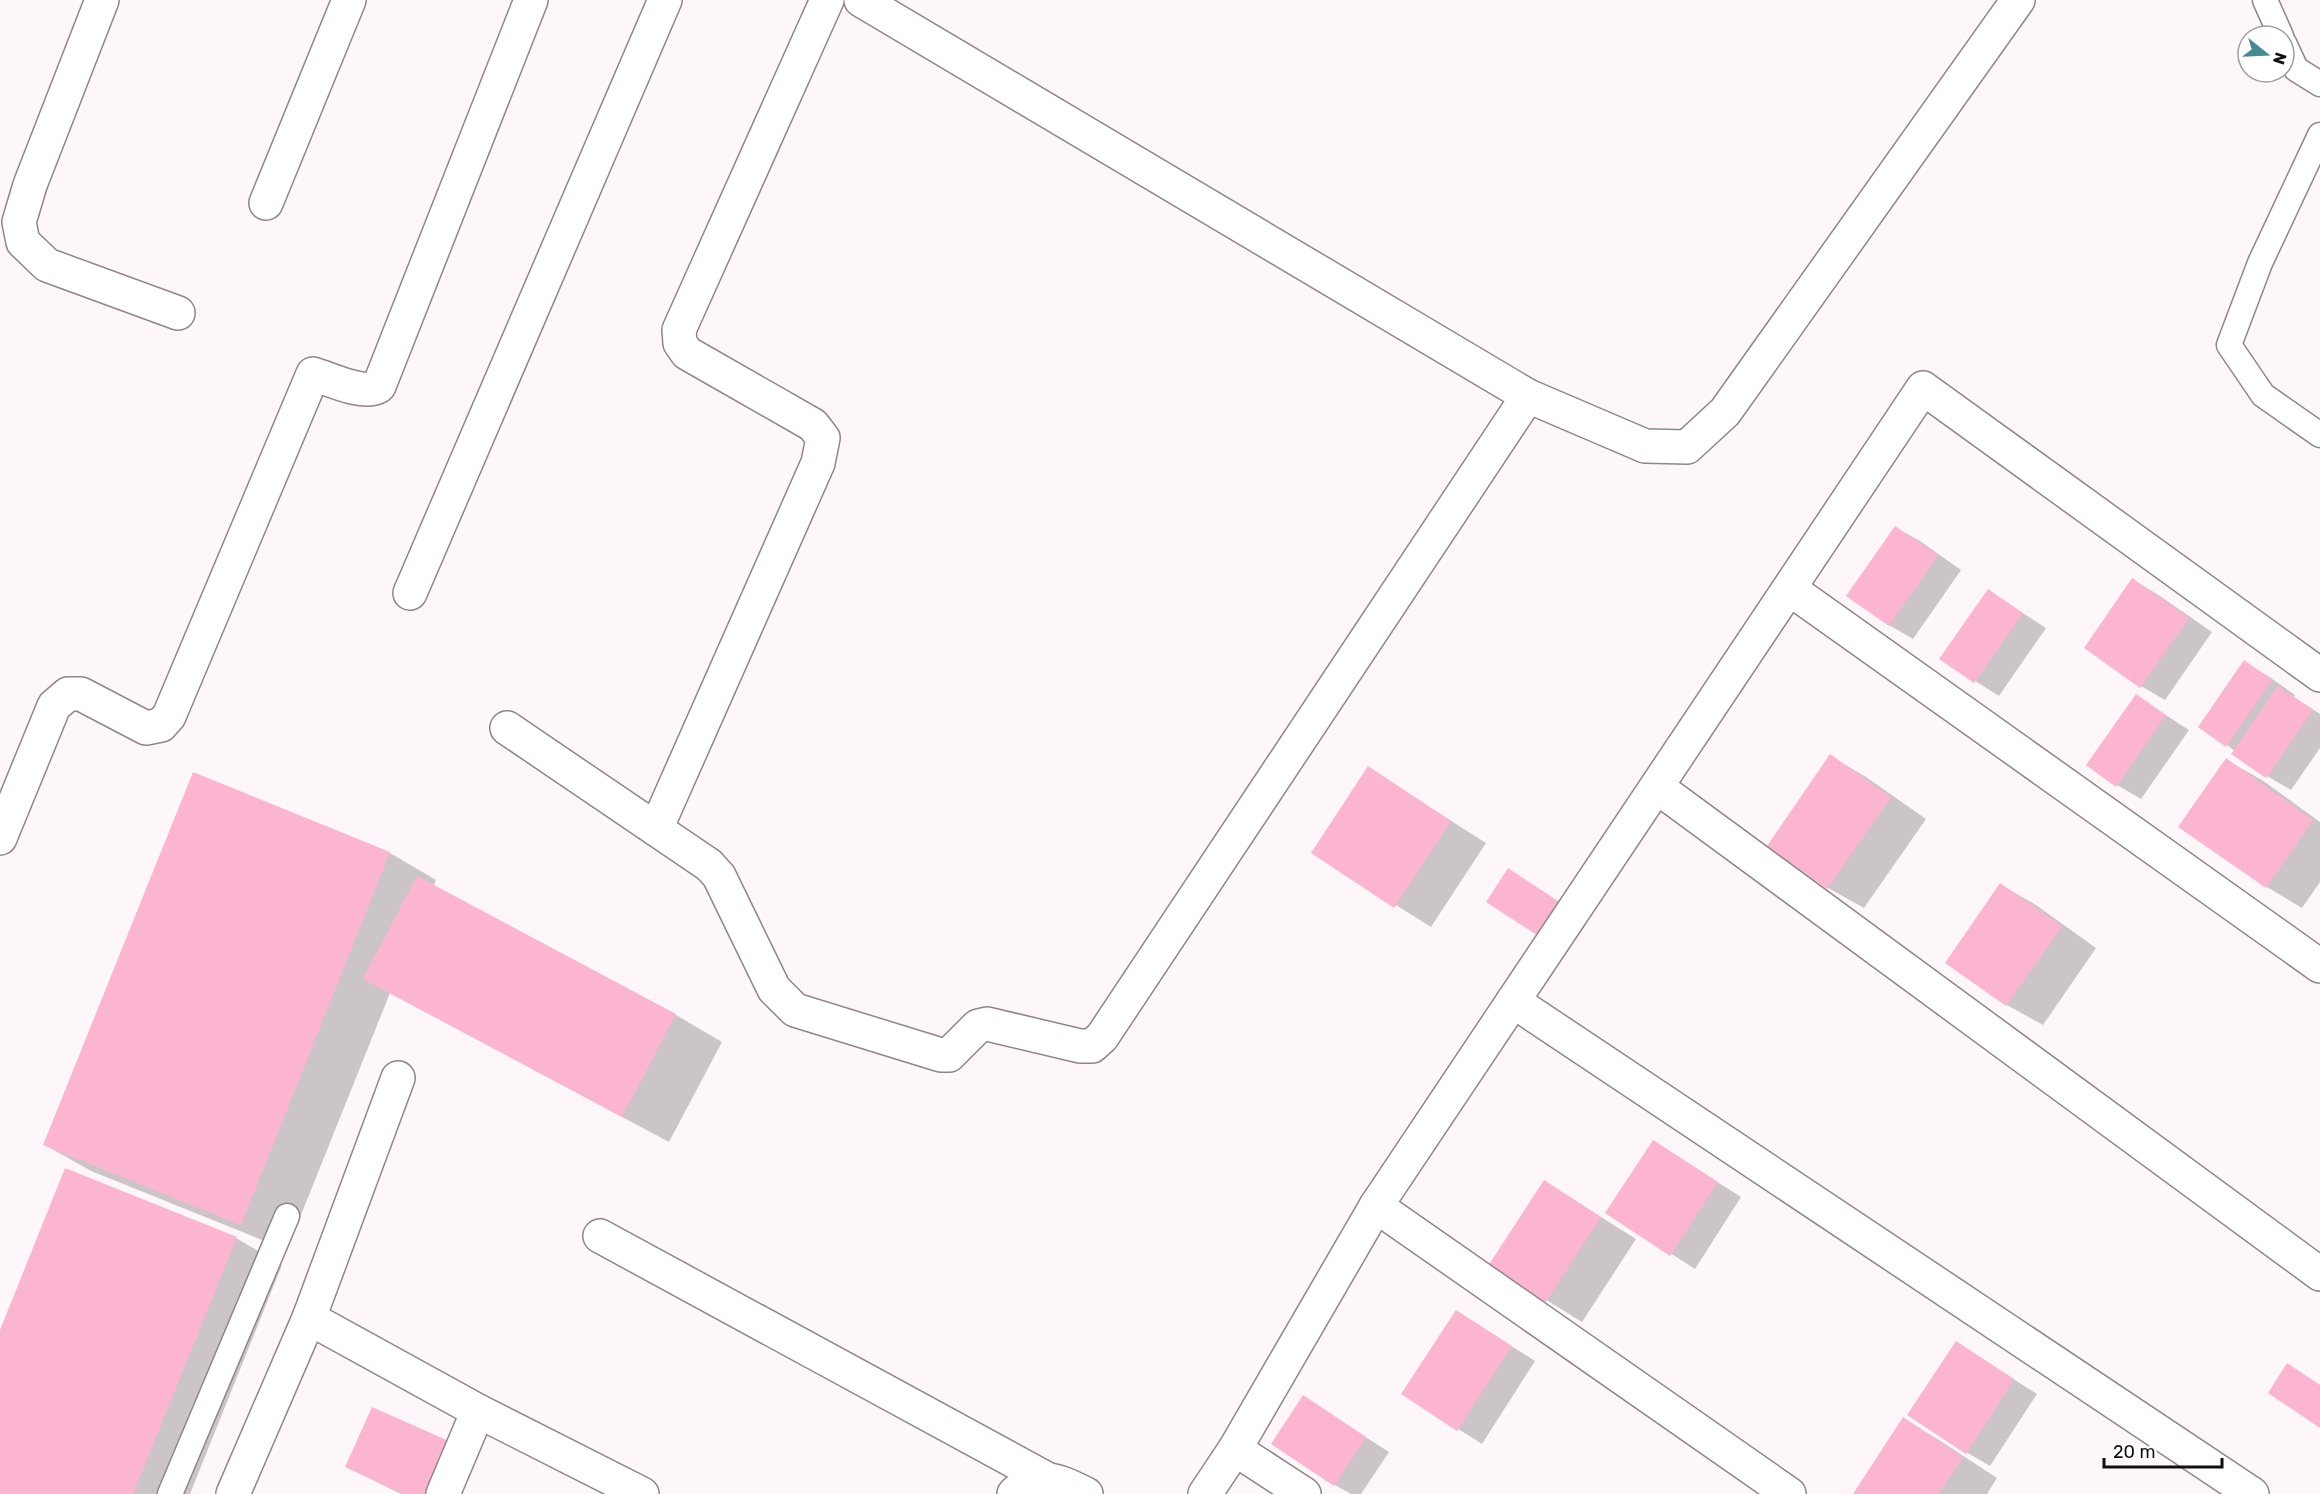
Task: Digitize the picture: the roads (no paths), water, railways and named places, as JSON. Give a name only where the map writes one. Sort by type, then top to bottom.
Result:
[{"type":"street","points":[[102,0],[30,185],[19,222],[23,242],[47,265],[178,313]]},
{"type":"street","points":[[266,203],[349,0]]},
{"type":"street","points":[[0,838],[54,706],[68,694],[81,694],[146,728],[160,725],[169,716],[314,374],[363,390],[373,390],[379,386],[531,0]]},
{"type":"street","points":[[410,593],[665,0]]},
{"type":"street","points":[[656,829],[818,463],[823,438],[813,425],[687,353],[680,343],[679,330],[827,0]]},
{"type":"street","points":[[861,0],[1528,396],[1645,446],[1687,447],[1725,412],[2018,0]]},
{"type":"street","points":[[1204,1494],[1235,1449],[1376,1206],[1923,388],[2320,675]]},
{"type":"street","points":[[507,728],[709,866],[719,876],[774,989],[795,1010],[941,1056],[949,1055],[978,1026],[987,1024],[1080,1046],[1092,1046],[1102,1037],[1528,396]]},
{"type":"street","points":[[1790,589],[2320,966]]},
{"type":"street","points":[[1657,787],[2320,1274]]},
{"type":"street","points":[[1512,1002],[2252,1494]]},
{"type":"street","points":[[233,1494],[309,1318],[398,1078]]},
{"type":"street","points":[[1376,1206],[1789,1494]]},
{"type":"street","points":[[600,1236],[1045,1478],[1086,1494]]},
{"type":"street","points":[[309,1318],[478,1411],[642,1494]]},
{"type":"street","points":[[443,1494],[478,1411]]},
{"type":"street","points":[[1235,1449],[1304,1494]]},
{"type":"street","points":[[1014,1494],[1024,1483],[1045,1478]]},
{"type":"lane","points":[[2265,0],[2276,24]]},
{"type":"lane","points":[[2296,69],[2320,84]]},
{"type":"lane","points":[[2320,135],[2260,263],[2229,345],[2263,395],[2320,435]]},
{"type":"lane","points":[[170,1494],[287,1216]]}]
